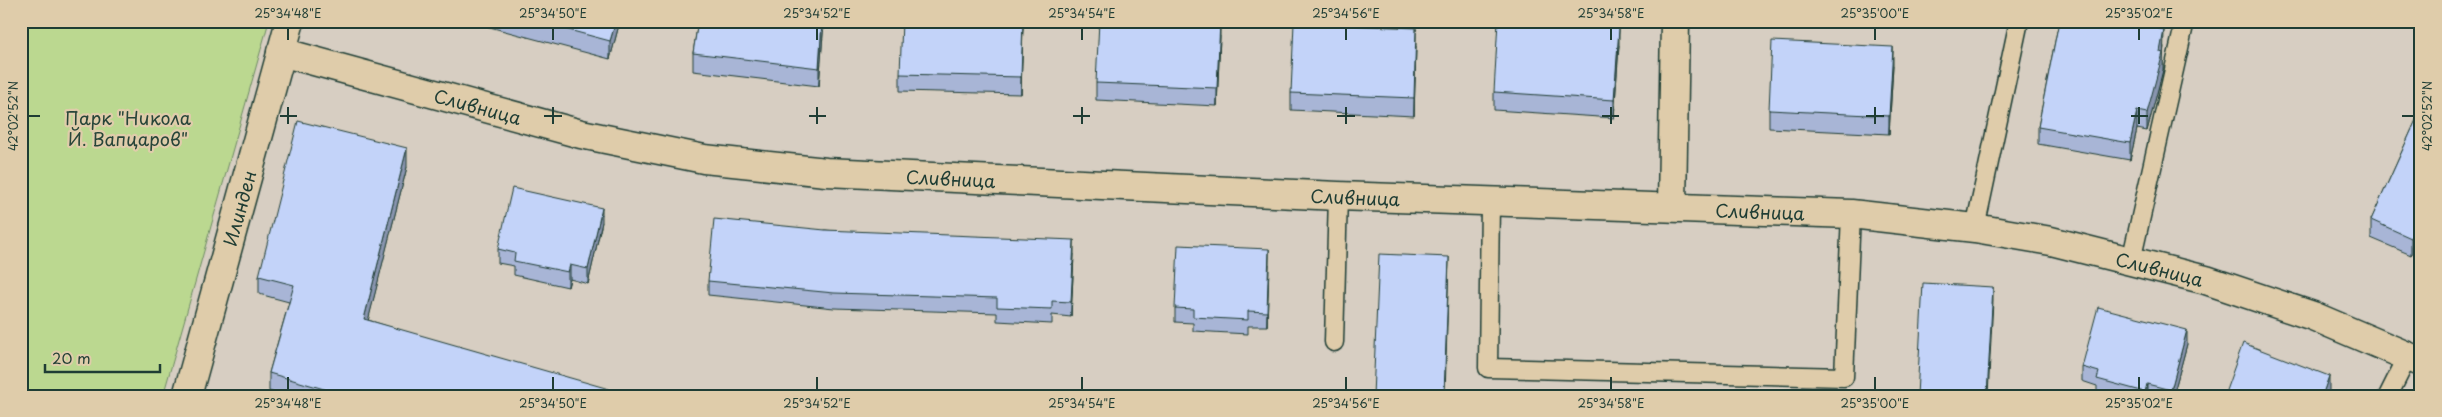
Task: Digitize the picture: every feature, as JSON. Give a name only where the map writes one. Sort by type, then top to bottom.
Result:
[{"type":"street","name":"Илинден","points":[[187,396],[290,21]]},
{"type":"street","points":[[1672,206],[1675,21]]},
{"type":"street","name":"Сливница","points":[[281,52],[581,134],[704,159],[826,172],[1338,196],[1672,206],[1851,214],[1975,228],[2052,241],[2206,280],[2313,316],[2414,359]]},
{"type":"lane","points":[[1975,228],[2019,21]]},
{"type":"lane","points":[[2132,261],[2185,21]]},
{"type":"lane","points":[[1334,342],[1338,196]]},
{"type":"lane","points":[[1490,202],[1488,368],[1844,377],[1851,214]]},
{"type":"lane","points":[[2388,396],[2414,359]]},
{"type":"green space","name":"Парк \"Никола Й. Вапцаров\"","points":[[21,21],[269,21],[163,396],[21,396]]},
{"type":"building","points":[[535,21],[616,21],[610,41]]},
{"type":"building","points":[[698,21],[822,21],[819,68],[693,53]]},
{"type":"building","points":[[902,21],[1023,21],[1021,77],[900,74]]},
{"type":"building","points":[[1099,21],[1220,21],[1217,88],[1096,83]]},
{"type":"building","points":[[1498,21],[1526,21],[1619,28],[1614,100],[1494,92]]},
{"type":"building","points":[[2059,21],[2153,21],[2152,27],[2164,30],[2160,52],[2163,53],[2147,113],[2137,111],[2130,143],[2038,127]]},
{"type":"building","points":[[1294,23],[1416,28],[1414,98],[1291,93]]},
{"type":"building","points":[[1772,41],[1893,47],[1889,116],[1769,110]]},
{"type":"building","points":[[2421,109],[2421,237],[2413,234],[2411,238],[2371,220]]},
{"type":"building","points":[[298,121],[407,148],[364,319],[609,389],[607,396],[348,396],[269,373],[294,285],[259,276]]},
{"type":"building","points":[[512,188],[602,208],[588,269],[570,265],[568,272],[514,261],[515,253],[498,249]]},
{"type":"building","points":[[714,219],[825,230],[1074,240],[1071,302],[1052,301],[1052,309],[997,307],[997,298],[834,293],[708,281]]},
{"type":"building","points":[[1178,245],[1269,249],[1267,312],[1248,311],[1248,320],[1193,317],[1193,309],[1175,308]]},
{"type":"building","points":[[1379,254],[1449,257],[1444,396],[1373,396]]},
{"type":"building","points":[[1923,283],[1993,287],[1987,396],[1917,396]]},
{"type":"building","points":[[2098,307],[2187,330],[2171,390],[2147,384],[2145,392],[2097,379],[2099,372],[2082,367]]},
{"type":"building","points":[[2243,343],[2329,376],[2322,396],[2224,396]]}]
